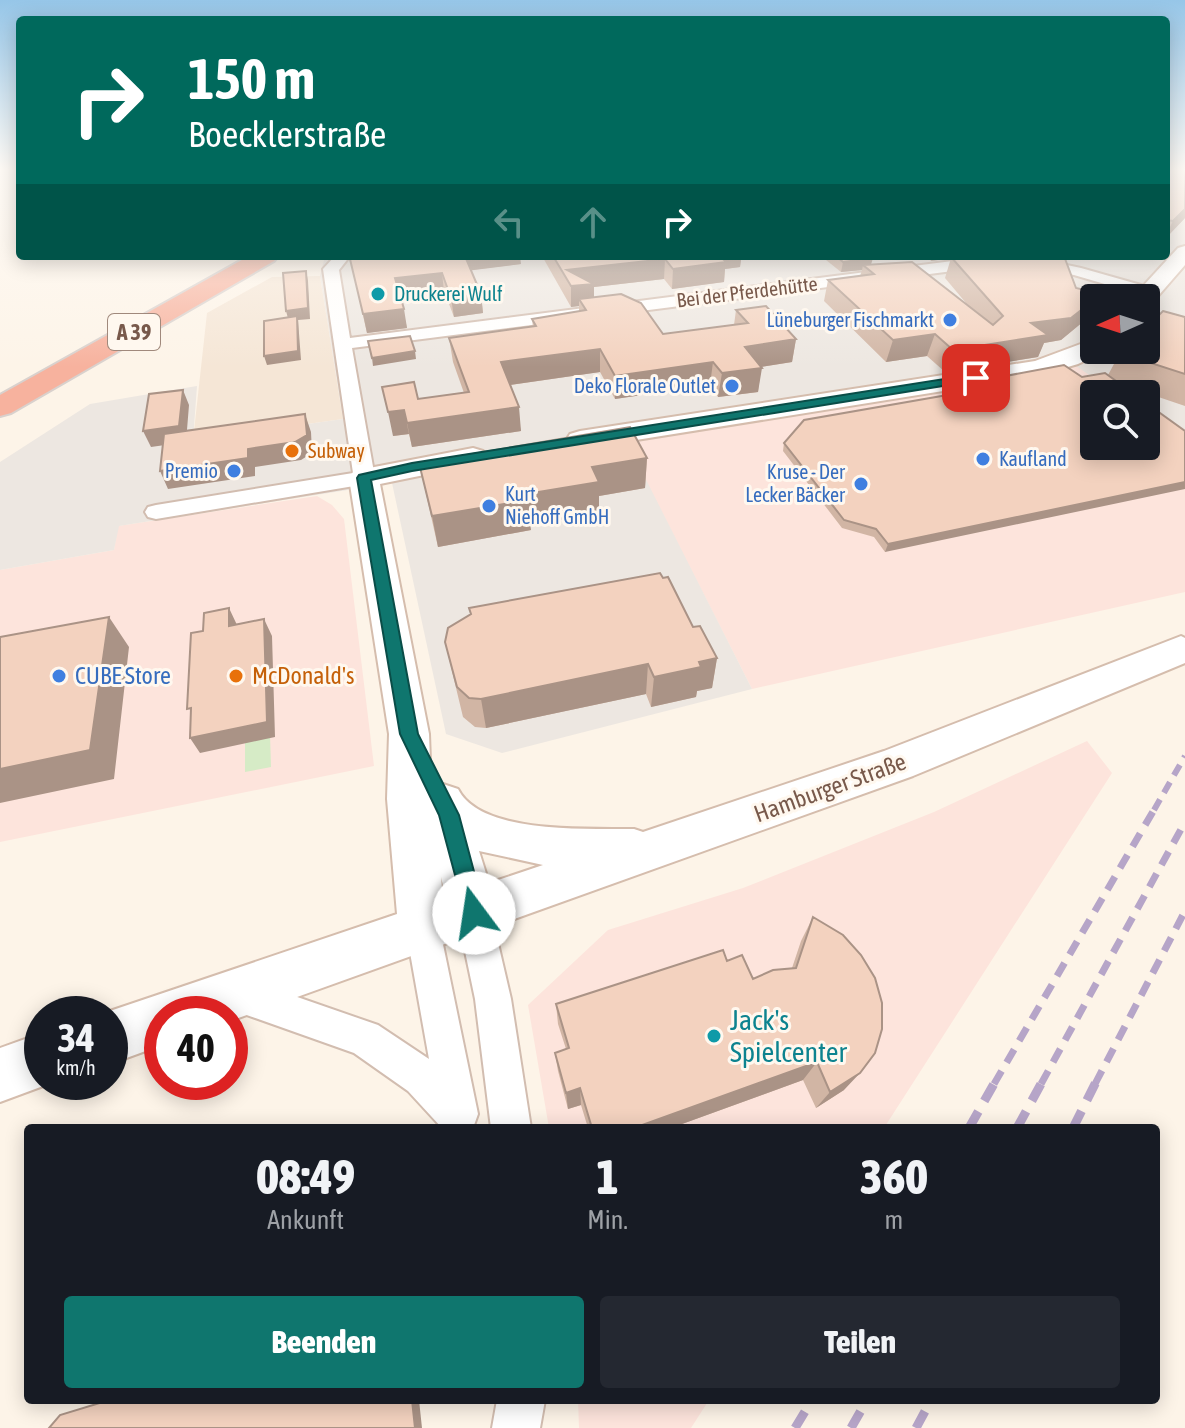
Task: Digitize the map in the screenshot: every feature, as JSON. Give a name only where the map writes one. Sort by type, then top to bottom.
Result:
[{"type":"highway","name":"A 39","points":[[0,388],[233,260]]},
{"type":"highway","name":"A 39","points":[[0,407],[259,260]]},
{"type":"street","points":[[1157,284],[1185,252]]},
{"type":"street","points":[[339,260],[331,269],[409,734],[409,799],[423,930],[459,1122]]},
{"type":"street","name":"Bei der Pferdehütte","points":[[342,344],[1013,262],[1076,271],[1114,284]]},
{"type":"street","points":[[553,444],[1037,368],[1080,354]]},
{"type":"street","points":[[156,512],[506,452]]},
{"type":"street","name":"Hamburger Straße","points":[[228,996],[898,764],[1181,650]]},
{"type":"street","points":[[409,734],[449,815],[493,999],[510,1124]]},
{"type":"street","points":[[449,815],[480,832],[528,845],[654,850]]},
{"type":"street","points":[[237,993],[365,1038],[422,1077],[459,1122]]},
{"type":"street","points":[[0,1075],[24,1066]]},
{"type":"street","points":[[512,1404],[516,1428]]},
{"type":"street","points":[[516,1428],[520,1404]]},
{"type":"shaded area","points":[[1170,234],[1185,234],[1185,443],[1160,425],[1160,380],[1096,380],[1075,365],[626,440],[752,689],[502,753],[446,734],[392,483],[119,526],[114,550],[0,570],[0,462],[90,404],[197,386],[193,440],[343,419],[320,276],[324,260],[1170,260]]},
{"type":"shaded area","points":[[320,276],[343,419],[193,440],[207,313],[272,277]]},
{"type":"shaded area","points":[[1076,365],[1097,380],[1080,380],[1080,460],[1160,460],[1160,444],[1185,443],[1185,592],[752,689],[625,440]]},
{"type":"shaded area","points":[[317,496],[332,505],[344,519],[374,766],[0,842],[0,570],[114,550],[118,526]]},
{"type":"shaded area","points":[[1087,741],[1112,773],[887,1124],[548,1124],[528,1005],[608,930],[743,888],[934,812]]},
{"type":"shaded area","points":[[578,1404],[706,1404],[691,1428],[579,1428]]},
{"type":"green space","points":[[270,735],[271,767],[245,772],[245,740]]},
{"type":"building","points":[[350,260],[467,260],[481,294],[451,298],[442,273],[395,278],[404,309],[363,314]]},
{"type":"building","points":[[555,260],[656,260],[567,270],[594,284],[571,286]]},
{"type":"building","points":[[666,260],[726,262],[673,269]]},
{"type":"building","points":[[954,260],[1066,260],[1076,288],[1080,289],[1080,311],[1071,318],[1031,323],[1048,335],[953,350],[935,334],[893,340],[828,280],[874,274],[863,265],[912,262],[993,325],[1003,316]]},
{"type":"building","points":[[306,271],[308,308],[286,311],[283,273]]},
{"type":"building","points":[[621,294],[641,303],[663,334],[748,323],[736,310],[766,306],[796,339],[745,347],[762,368],[722,373],[713,362],[615,376],[600,349],[501,362],[519,407],[407,423],[404,410],[388,412],[382,387],[414,382],[418,399],[469,392],[449,338],[536,326],[532,319],[586,310],[579,299]]},
{"type":"building","points":[[1163,311],[1185,317],[1185,374],[1154,364],[1160,364],[1160,314]]},
{"type":"building","points":[[297,316],[298,351],[264,356],[264,321]]},
{"type":"building","points":[[410,336],[415,351],[372,358],[368,341]]},
{"type":"building","name":"Kaufland","points":[[1064,365],[1082,377],[1105,373],[1115,380],[1080,380],[1080,460],[1160,460],[1160,413],[1185,431],[1185,482],[888,544],[876,529],[844,520],[784,443],[804,420],[953,394],[950,390],[972,386],[968,383]]},
{"type":"building","points":[[183,390],[179,426],[143,431],[149,394]]},
{"type":"building","points":[[305,414],[307,435],[295,442],[248,449],[248,458],[160,471],[164,434]]},
{"type":"building","points":[[630,427],[647,458],[592,467],[599,482],[526,494],[528,500],[432,516],[419,463]]},
{"type":"building","points":[[660,573],[663,578],[668,577],[693,627],[700,626],[717,658],[699,662],[701,667],[654,677],[648,664],[481,699],[469,698],[457,687],[445,642],[448,628],[471,614],[469,608]]},
{"type":"building","points":[[229,608],[229,626],[264,619],[267,722],[190,738],[191,708],[187,709],[191,633],[203,631],[204,613]]},
{"type":"building","points":[[109,617],[90,750],[0,769],[0,637]]},
{"type":"building","name":"Jack's Spielcenter","points":[[813,917],[843,935],[861,955],[875,978],[882,1003],[882,1029],[875,1053],[860,1073],[830,1092],[817,1062],[645,1124],[591,1124],[580,1088],[566,1093],[555,1053],[569,1048],[556,1004],[723,950],[727,961],[742,955],[753,979],[773,970],[796,968]]},
{"type":"building","points":[[96,1404],[412,1404],[415,1428],[49,1428],[60,1415]]},
{"type":"railway","points":[[1154,810],[1185,756]]},
{"type":"railway","points":[[994,1084],[1155,808]]},
{"type":"railway","points":[[1041,1084],[1185,822]]},
{"type":"railway","points":[[1095,1084],[1185,911]]},
{"type":"railway","points":[[971,1124],[995,1082]]},
{"type":"railway","points":[[1019,1124],[1042,1082]]},
{"type":"railway","points":[[1075,1124],[1095,1084]]},
{"type":"railway","points":[[795,1428],[810,1404]]},
{"type":"railway","points":[[851,1428],[865,1404]]},
{"type":"railway","points":[[916,1428],[929,1404]]},
{"type":"place","name":"Druckerei Wulf","points":[[378,294]]},
{"type":"place","name":"Lüneburger Fischmarkt","points":[[950,320]]},
{"type":"place","name":"Deko Florale Outlet","points":[[732,386]]},
{"type":"place","name":"Subway","points":[[292,451]]},
{"type":"place","name":"Kaufland","points":[[983,459]]},
{"type":"place","name":"Premio","points":[[234,471]]},
{"type":"place","name":"Kruse - Der Lecker Bäcker","points":[[861,484]]},
{"type":"place","name":"Kurt Niehoff GmbH","points":[[489,506]]},
{"type":"place","name":"CUBE Store","points":[[59,676]]},
{"type":"place","name":"McDonald's","points":[[236,676]]},
{"type":"place","name":"Jack's Spielcenter","points":[[714,1036]]},
{"type":"route","points":[[474,913],[449,815],[409,734],[364,478],[412,467],[976,378]]}]
